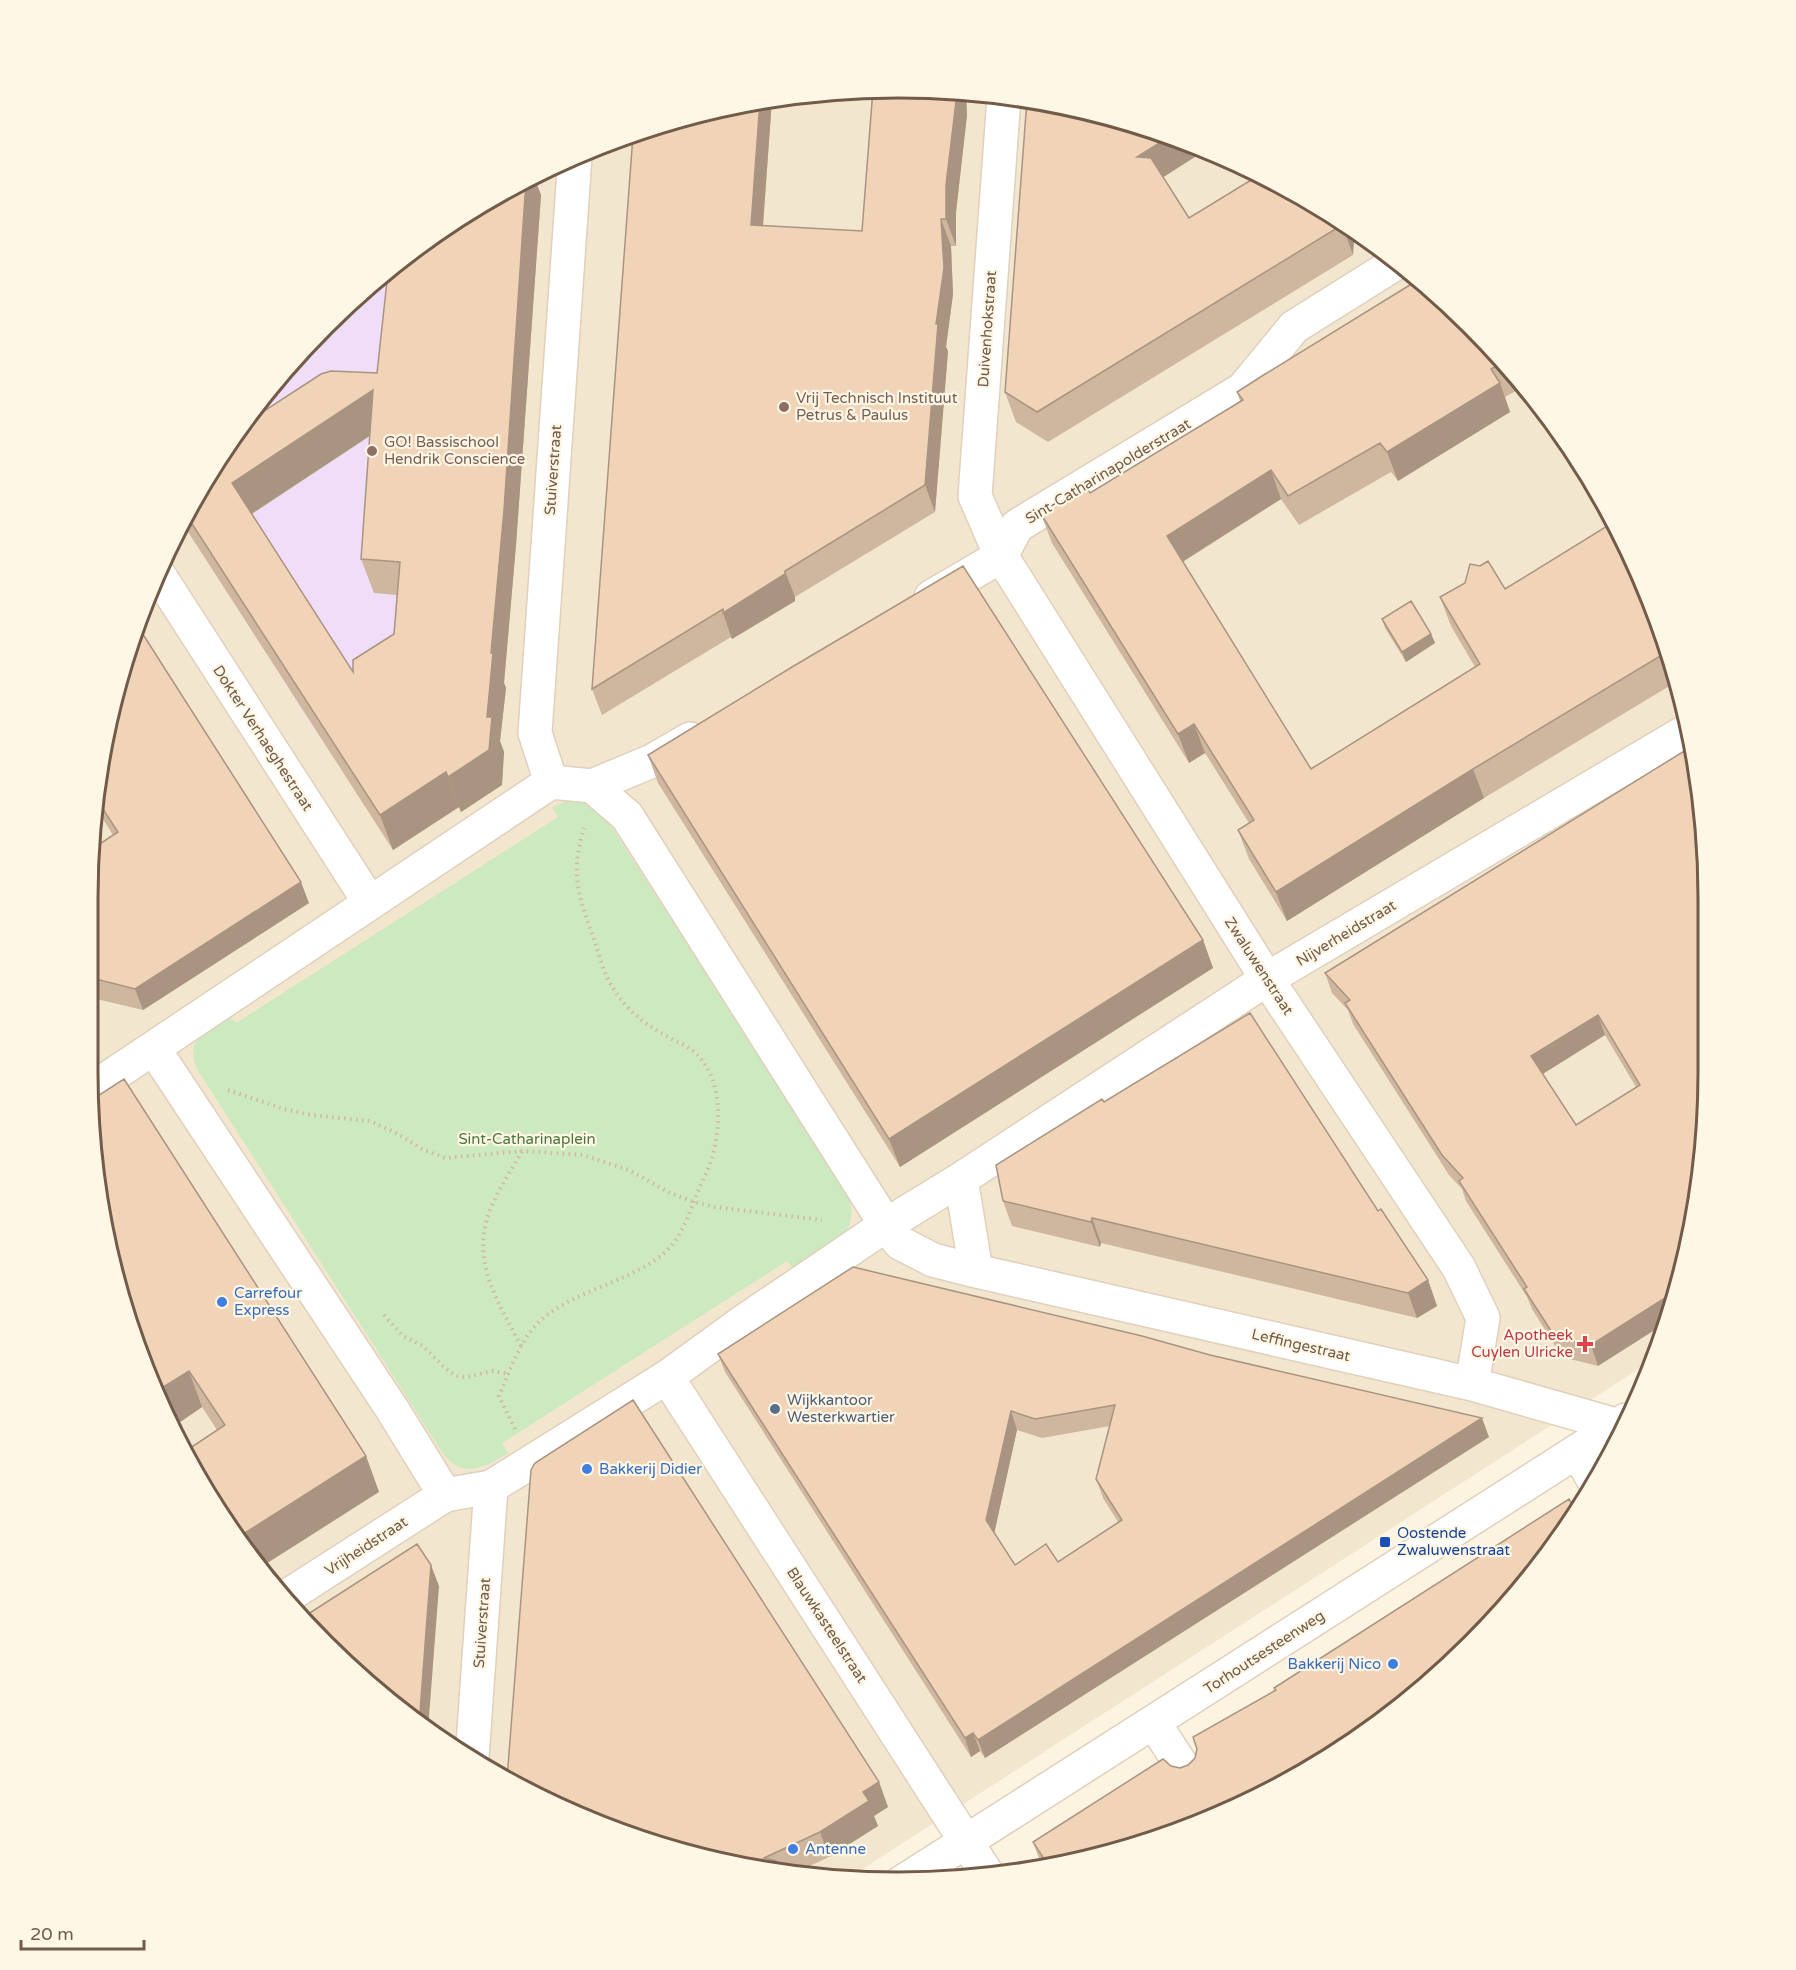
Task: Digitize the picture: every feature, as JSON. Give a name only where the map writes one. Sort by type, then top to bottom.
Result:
[{"type":"street","name":"Duivenhokstraat","points":[[1001,556],[975,496],[1004,104]]},
{"type":"street","name":"Stuiverstraat","points":[[551,782],[536,733],[574,166]]},
{"type":"street","name":"Sint-Catharinapolderstraat","points":[[1001,556],[1017,526],[1243,389],[1294,327],[1390,267]]},
{"type":"street","points":[[909,610],[1001,556]]},
{"type":"street","name":"Zwaluwenstraat","points":[[1001,556],[1267,979],[1459,1268],[1483,1317],[1472,1384]]},
{"type":"street","name":"Dokter Verhaeghestraat","points":[[163,581],[370,903]]},
{"type":"street","points":[[98,1078],[154,1049],[551,782],[592,786],[652,761],[714,725]]},
{"type":"street","name":"Nijverheidstraat","points":[[886,1224],[961,1179],[1267,979],[1681,734]]},
{"type":"street","points":[[154,1049],[392,1408],[445,1495],[491,1487],[667,1377],[886,1224],[627,816],[592,786]]},
{"type":"street","points":[[961,1179],[976,1271]]},
{"type":"street","name":"Leffingestraat","points":[[886,1224],[900,1243],[933,1260],[1472,1384],[1617,1423]]},
{"type":"street","name":"Blauwkasteelstraat","points":[[667,1377],[983,1868]]},
{"type":"street","name":"Torhoutsesteenweg","points":[[920,1872],[1615,1428]]},
{"type":"street","points":[[1577,1451],[1590,1474]]},
{"type":"street","name":"Stuiverstraat","points":[[473,1750],[491,1487]]},
{"type":"street","name":"Vrijheidstraat","points":[[292,1594],[445,1495]]},
{"type":"street","points":[[1154,1723],[1188,1775]]},
{"type":"path","points":[[530,1463],[500,1396],[521,1346],[540,1322],[566,1302],[624,1278],[665,1253],[678,1236],[694,1202],[712,1157],[718,1122],[718,1098],[712,1079],[702,1061],[686,1046],[642,1022],[612,988],[602,966],[580,902],[577,864],[592,786]]},
{"type":"path","points":[[224,1089],[284,1109],[370,1120],[424,1150],[445,1158],[522,1151],[583,1155],[629,1170],[670,1193],[694,1202],[715,1207],[828,1221]]},
{"type":"path","points":[[521,1346],[485,1274],[482,1250],[486,1224],[493,1204],[522,1151]]},
{"type":"path","points":[[384,1315],[403,1336],[423,1346],[446,1370],[456,1376],[467,1377],[492,1371],[509,1374]]},
{"type":"shaded area","points":[[898,98],[950,99],[1002,104],[1054,113],[1155,140],[1204,158],[1252,180],[1343,232],[1426,296],[1464,332],[1500,370],[1564,453],[1616,544],[1638,592],[1671,691],[1683,742],[1695,822],[1698,983],[1697,1124],[1692,1176],[1683,1228],[1671,1279],[1642,1367],[859,1871],[794,1866],[742,1857],[641,1830],[592,1812],[544,1790],[453,1738],[370,1674],[332,1638],[296,1600],[232,1517],[180,1426],[158,1378],[125,1279],[104,1176],[99,1124],[98,1072],[99,846],[104,794],[113,742],[140,641],[158,592],[180,544],[232,453],[296,370],[332,332],[370,296],[453,232],[544,180],[592,158],[691,125],[742,113],[794,104],[846,99]]},
{"type":"shaded area","name":"GO! Bassischool Hendrik Conscience","points":[[540,182],[513,581],[411,614],[360,699],[315,730],[187,531],[232,453],[296,370],[332,332],[370,296],[453,232]]},
{"type":"green space","name":"Sint-Catharinaplein","points":[[569,800],[587,802],[606,818],[844,1188],[850,1204],[851,1217],[848,1228],[840,1238],[819,1255],[794,1270],[787,1261],[502,1443],[508,1453],[482,1467],[465,1469],[449,1461],[442,1452],[197,1069],[193,1050],[200,1036],[228,1014],[236,1023],[558,817],[552,807]]},
{"type":"building","name":"Vrij Technisch Instituut Petrus & Paulus","points":[[872,98],[956,100],[946,185],[946,219],[941,219],[944,268],[936,324],[938,324],[925,485],[785,571],[785,574],[723,613],[723,609],[592,689],[632,143],[691,125],[759,110],[751,225],[862,231]]},
{"type":"building","points":[[1026,108],[1105,125],[1161,142],[1137,157],[1151,158],[1189,218],[1252,180],[1337,228],[1037,412],[1005,392]]},
{"type":"building","name":"GO! Bassischool Hendrik Conscience","points":[[525,190],[504,510],[491,653],[493,653],[487,717],[492,717],[489,750],[448,777],[446,772],[380,815],[191,523],[232,453],[262,412],[321,374],[331,371],[377,373],[387,282],[453,232]],"holes":[[[373,390],[361,559],[400,562],[394,634],[353,660],[353,672],[232,483]]]},
{"type":"building","points":[[1411,284],[1464,332],[1496,366],[1491,369],[1500,383],[1387,452],[1380,443],[1288,496],[1271,470],[1167,536],[1311,769],[1480,664],[1440,597],[1465,583],[1470,564],[1480,566],[1488,561],[1505,589],[1606,526],[1638,592],[1660,656],[1276,892],[1238,830],[1254,820],[1194,724],[1178,734],[1041,514],[1086,486],[1090,493],[1243,400],[1237,392]]},
{"type":"building","points":[[963,566],[1203,940],[889,1139],[648,755]]},
{"type":"building","points":[[1411,601],[1431,634],[1402,652],[1382,619]]},
{"type":"building","points":[[143,634],[301,882],[135,989],[98,980],[99,844],[118,832],[103,809],[104,794],[125,691]]},
{"type":"building","points":[[1685,751],[1697,846],[1697,1124],[1692,1176],[1683,1228],[1665,1298],[1591,1345],[1555,1337],[1524,1289],[1527,1287],[1459,1181],[1463,1178],[1442,1155],[1345,1003],[1350,1000],[1325,973]],"holes":[[[1598,1015],[1640,1085],[1576,1125],[1531,1056]]]},
{"type":"building","points":[[1250,1013],[1378,1211],[1381,1209],[1428,1280],[1408,1293],[1092,1218],[1091,1222],[1003,1201],[996,1165],[1102,1099],[1104,1102]]},
{"type":"building","points":[[124,1079],[366,1456],[244,1533],[191,1447],[225,1425],[189,1371],[162,1388],[140,1329],[113,1228],[104,1176],[98,1096]]},
{"type":"building","points":[[853,1267],[1142,1336],[1210,1355],[1482,1418],[978,1740],[973,1733],[965,1738],[718,1354]],"holes":[[[1115,1405],[1096,1479],[1122,1520],[1058,1562],[1046,1544],[1015,1565],[986,1520],[1011,1411],[1035,1419]]]},
{"type":"building","points":[[633,1400],[879,1782],[863,1792],[869,1801],[820,1832],[764,1858],[776,1861],[774,1862],[691,1845],[641,1830],[592,1812],[508,1770],[531,1470],[535,1463]]},
{"type":"building","points":[[1569,1499],[1572,1504],[1564,1517],[1500,1600],[1426,1674],[1343,1738],[1252,1790],[1204,1812],[1105,1845],[1044,1859],[1033,1842],[1163,1759],[1171,1766],[1180,1768],[1188,1765],[1195,1758],[1197,1749],[1193,1737],[1276,1690],[1274,1688]]},
{"type":"building","points":[[417,1544],[431,1565],[420,1714],[370,1674],[309,1614]]},
{"type":"place","name":"Vrij Technisch Instituut Petrus & Paulus","points":[[784,407]]},
{"type":"place","name":"GO! Bassischool Hendrik Conscience","points":[[372,451]]},
{"type":"place","name":"Carrefour Express","points":[[222,1302]]},
{"type":"place","name":"Apotheek Cuylen Ulricke","points":[[1585,1344]]},
{"type":"place","name":"Wijkkantoor Westerkwartier","points":[[775,1409]]},
{"type":"place","name":"Bakkerij Didier","points":[[587,1469]]},
{"type":"place","name":"Oostende Zwaluwenstraat","points":[[1385,1542]]},
{"type":"place","name":"Bakkerij Nico","points":[[1393,1664]]},
{"type":"place","name":"Antenne","points":[[793,1849]]}]
